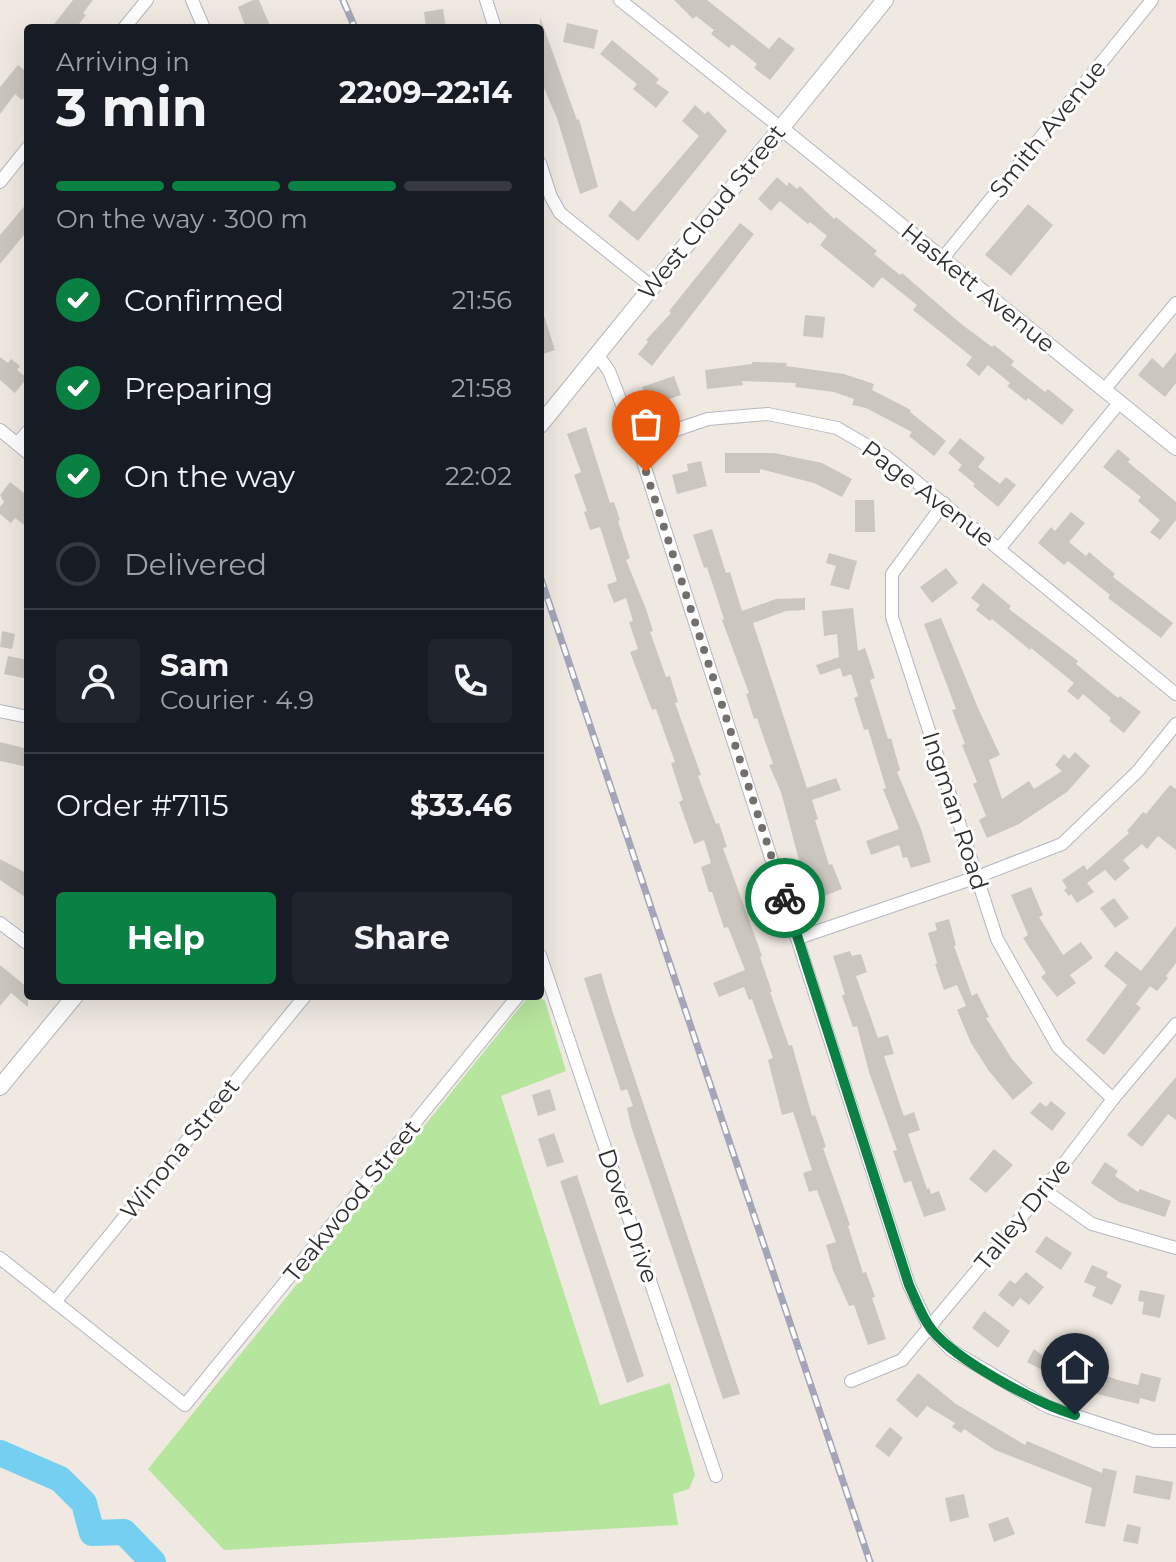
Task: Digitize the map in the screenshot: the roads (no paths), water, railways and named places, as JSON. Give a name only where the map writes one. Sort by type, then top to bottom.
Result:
[{"type":"main road","name":"West Cloud Street","points":[[544,420],[885,0]]},
{"type":"main road","points":[[0,1087],[72,1000]]},
{"type":"street","points":[[127,24],[147,0]]},
{"type":"street","points":[[192,0],[202,24]]},
{"type":"street","points":[[486,0],[494,24]]},
{"type":"street","points":[[620,0],[781,128]]},
{"type":"street","name":"Smith Avenue","points":[[943,258],[1152,0]]},
{"type":"street","name":"Haskett Avenue","points":[[781,128],[1176,448]]},
{"type":"street","points":[[0,182],[24,152]]},
{"type":"street","points":[[544,175],[560,213],[652,287]]},
{"type":"street","points":[[1104,390],[1176,303]]},
{"type":"street","points":[[597,354],[609,371],[637,443],[909,1285],[929,1327],[951,1350],[1048,1407],[1154,1441],[1176,1441]]},
{"type":"street","points":[[999,549],[1119,403]]},
{"type":"street","name":"Page Avenue","points":[[637,443],[708,419],[768,414],[837,428],[885,456],[1176,694]]},
{"type":"street","points":[[0,430],[23,448]]},
{"type":"street","name":"Ingman Road","points":[[944,503],[892,574],[892,617],[997,939],[1058,1047],[1113,1099]]},
{"type":"street","points":[[0,711],[24,716]]},
{"type":"street","points":[[798,938],[977,877],[1062,844],[1138,771],[1176,724]]},
{"type":"street","points":[[0,923],[24,941]]},
{"type":"street","name":"Dover Drive","points":[[544,972],[716,1476]]},
{"type":"street","name":"Winona Street","points":[[55,1302],[302,1000]]},
{"type":"street","name":"Teakwood Street","points":[[55,1302],[185,1405],[515,1000]]},
{"type":"street","name":"Talley Drive","points":[[851,1381],[902,1360],[1044,1190],[1113,1099],[1176,1024]]},
{"type":"street","points":[[1044,1190],[1092,1224],[1176,1248]]},
{"type":"street","points":[[0,1258],[55,1302]]},
{"type":"waterway","points":[[0,1453],[60,1479],[84,1503],[92,1533],[124,1532],[153,1562]]},
{"type":"railway","points":[[343,0],[353,24]]},
{"type":"railway","points":[[544,588],[870,1562]]}]
